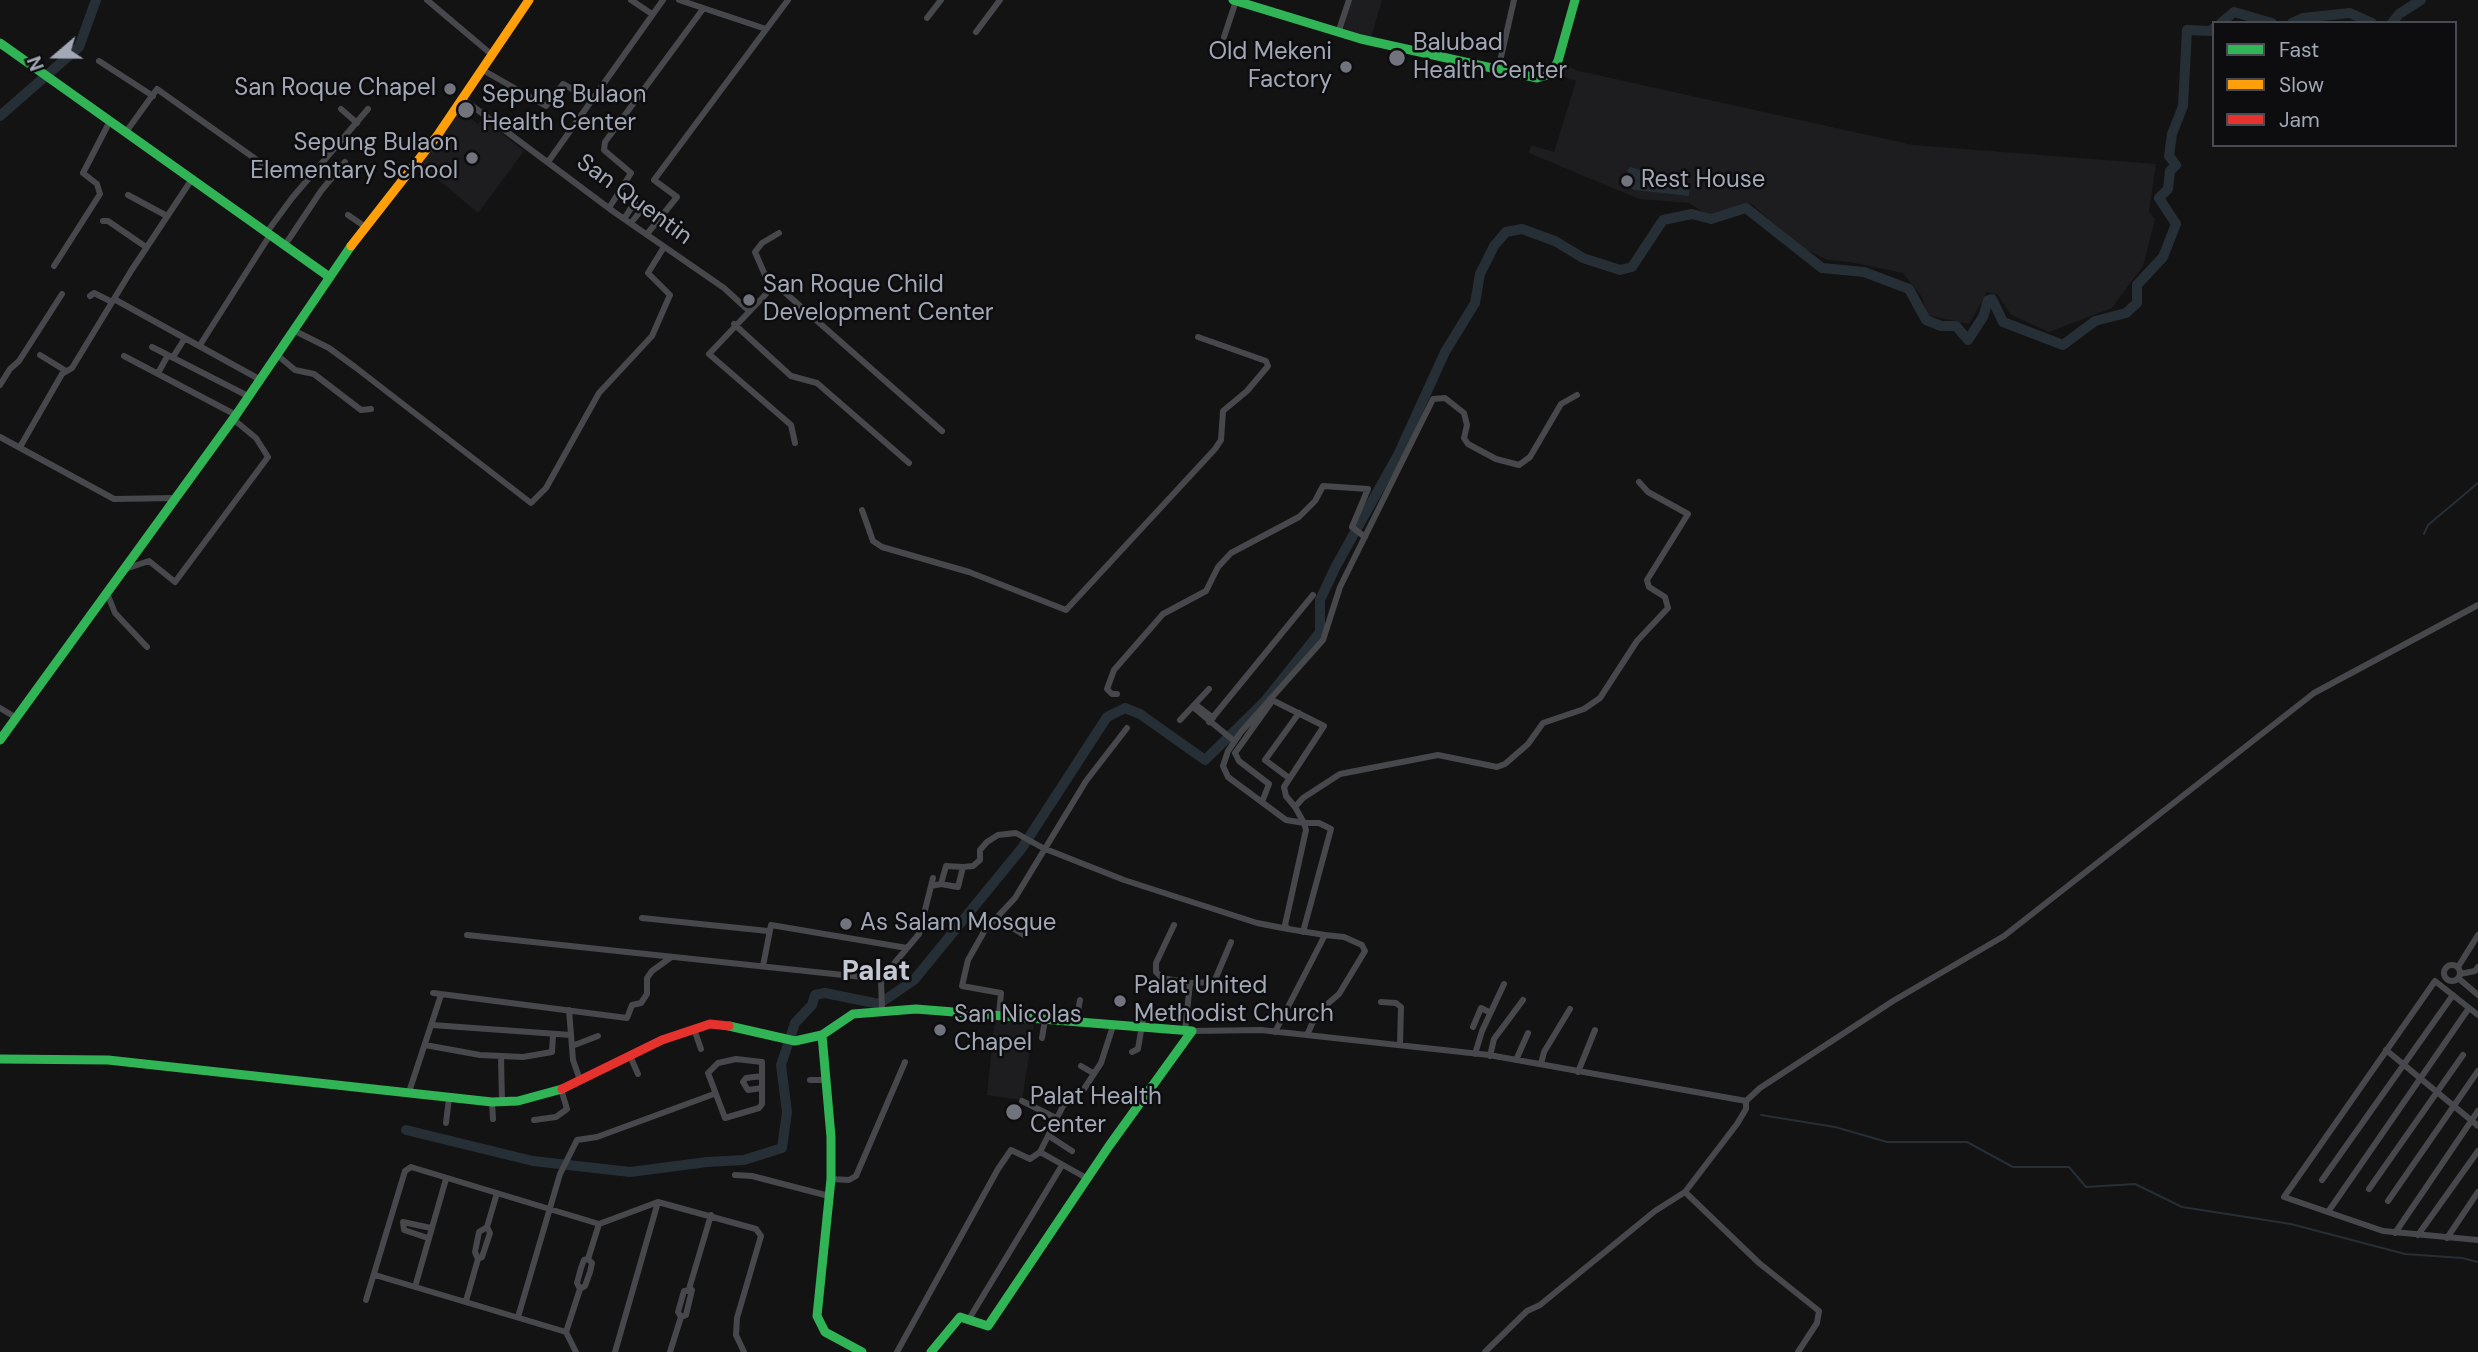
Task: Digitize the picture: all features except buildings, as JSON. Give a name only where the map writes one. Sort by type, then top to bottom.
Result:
[{"type":"street","points":[[427,0],[491,54]]},
{"type":"street","points":[[0,739],[235,417],[328,276],[367,229],[463,99],[529,0]]},
{"type":"street","points":[[631,0],[652,13]]},
{"type":"street","points":[[548,162],[590,99],[663,0]]},
{"type":"street","points":[[679,0],[766,29]]},
{"type":"street","points":[[647,234],[677,197],[654,180],[788,0]]},
{"type":"street","points":[[927,18],[941,0]]},
{"type":"street","points":[[976,32],[1000,0]]},
{"type":"street","points":[[1338,33],[1349,0]]},
{"type":"street","points":[[1497,70],[1514,0]]},
{"type":"street","points":[[1224,37],[1234,1],[1252,3],[1338,33],[1537,78],[1551,74],[1558,61],[1575,0]]},
{"type":"street","points":[[609,208],[631,173],[604,150],[603,145],[703,9]]},
{"type":"street","points":[[0,43],[328,276]]},
{"type":"street","points":[[99,61],[153,96]]},
{"type":"street","points":[[481,69],[545,106],[563,84],[590,99]]},
{"type":"street","points":[[126,132],[157,89],[264,165]]},
{"type":"street","name":"San Quentin","points":[[463,99],[624,219],[724,288],[748,310]]},
{"type":"street","points":[[341,109],[357,122]]},
{"type":"street","points":[[200,345],[292,198],[368,109]]},
{"type":"street","points":[[54,266],[100,194],[97,184],[83,173],[110,121]]},
{"type":"street","points":[[285,246],[321,191],[345,162]]},
{"type":"street","points":[[20,447],[66,371],[72,368],[146,247],[192,179]]},
{"type":"street","points":[[128,195],[167,216]]},
{"type":"street","points":[[624,219],[635,202]]},
{"type":"street","points":[[631,223],[646,204]]},
{"type":"street","points":[[348,215],[367,229]]},
{"type":"street","points":[[103,221],[108,221],[146,247]]},
{"type":"street","points":[[779,233],[762,243],[755,252],[765,275],[942,431]]},
{"type":"street","points":[[293,330],[329,348],[530,503],[546,488],[598,393],[652,336],[670,295],[648,273],[664,247]]},
{"type":"street","points":[[90,296],[94,293],[113,301],[200,345],[259,379]]},
{"type":"street","points":[[0,385],[19,361],[62,294]]},
{"type":"street","points":[[766,294],[734,324],[710,351],[710,356],[791,425],[795,443]]},
{"type":"street","points":[[734,324],[791,376],[817,383],[909,463]]},
{"type":"street","points":[[862,510],[873,541],[882,547],[969,572],[1066,610],[1215,449],[1220,440],[1223,411],[1242,396],[1268,366],[1266,361],[1198,337]]},
{"type":"street","points":[[158,373],[185,338]]},
{"type":"street","points":[[152,347],[248,396]]},
{"type":"street","points":[[276,354],[295,370],[303,374],[311,372],[361,410],[372,409]]},
{"type":"street","points":[[40,355],[66,371]]},
{"type":"street","points":[[123,570],[149,561],[176,582],[268,457],[256,438],[235,417],[124,356]]},
{"type":"street","points":[[1303,932],[1331,829],[1319,823],[1286,820],[1224,772],[1224,761],[1232,740],[1324,640],[1335,599],[1363,536],[1435,398],[1445,398],[1464,413],[1467,425],[1464,438],[1468,444],[1496,459],[1519,465],[1528,460],[1561,404],[1577,395]]},
{"type":"street","points":[[0,437],[114,499],[175,498]]},
{"type":"street","points":[[1294,807],[1335,776],[1352,771],[1438,755],[1501,766],[1517,755],[1543,723],[1584,709],[1600,698],[1637,641],[1668,608],[1665,597],[1649,587],[1647,580],[1688,514],[1648,492],[1639,482]]},
{"type":"street","points":[[1118,694],[1112,694],[1107,689],[1114,670],[1161,617],[1207,590],[1215,571],[1231,553],[1299,517],[1315,501],[1324,486],[1368,489],[1352,526],[1363,536]]},
{"type":"street","points":[[107,593],[115,613],[147,647]]},
{"type":"street","points":[[1211,720],[1313,594]]},
{"type":"street","points":[[1485,1352],[1527,1311],[1540,1305],[1655,1211],[1685,1192],[1737,1124],[1746,1109],[1746,1101],[1760,1088],[1893,1001],[2004,936],[2314,693],[2478,605]]},
{"type":"street","points":[[1180,720],[1209,689]]},
{"type":"street","points":[[1272,699],[1324,726],[1283,790],[1306,830],[1285,922],[1288,929]]},
{"type":"street","points":[[1262,802],[1269,783],[1239,761],[1236,752],[1272,699]]},
{"type":"street","points":[[1195,706],[1232,740]]},
{"type":"street","points":[[0,708],[15,717]]},
{"type":"street","points":[[1289,778],[1265,760],[1299,713]]},
{"type":"street","points":[[999,1016],[1001,993],[964,987],[961,983],[976,945],[1014,898],[1086,781],[1127,728]]},
{"type":"street","points":[[941,884],[946,866],[973,866],[980,860],[980,850],[998,835],[1016,833],[1043,848],[1124,880],[1257,923],[1344,937],[1362,945],[1365,951],[1339,993],[1317,1013],[1307,1035]]},
{"type":"street","points":[[931,886],[941,884],[958,887],[963,867]]},
{"type":"street","points":[[881,1005],[881,979],[920,931],[933,877]]},
{"type":"street","points":[[642,918],[768,931]]},
{"type":"street","points":[[997,918],[1024,935]]},
{"type":"street","points":[[763,967],[771,925],[907,948]]},
{"type":"street","points":[[1174,925],[1156,963],[1156,972],[1161,978],[1190,983],[1214,982],[1231,942]]},
{"type":"street","points":[[467,935],[763,967],[855,974],[881,979]]},
{"type":"street","points":[[1275,1032],[1325,935]]},
{"type":"street","points":[[2458,973],[2478,935]]},
{"type":"street","points":[[409,1092],[432,1025],[437,994],[629,1017],[632,1005],[641,1003],[647,994],[647,978],[671,957]]},
{"type":"street","points":[[2458,973],[2477,971]]},
{"type":"street","points":[[2458,973],[2478,995]]},
{"type":"street","points":[[2478,1015],[2435,981],[2284,1197],[2395,1233],[2478,1240]]},
{"type":"street","points":[[932,1352],[956,1318],[969,1319],[988,1326],[1189,1031],[1190,983]]},
{"type":"street","points":[[1475,1054],[1489,1012],[1504,984]]},
{"type":"street","points":[[2322,1180],[2453,995]]},
{"type":"street","points":[[1076,1023],[1080,1000]]},
{"type":"street","points":[[1490,1056],[1494,1039],[1523,1000]]},
{"type":"street","points":[[1381,1002],[1391,1005],[1396,1003],[1401,1007],[1400,1045]]},
{"type":"street","points":[[0,1059],[108,1060],[449,1098],[518,1101],[561,1089],[694,1029],[721,1024],[786,1040],[822,1035],[853,1014],[881,1005],[1113,1027],[1275,1032],[1400,1045],[1516,1060],[1746,1101]]},
{"type":"street","points":[[1482,1031],[1471,1026],[1481,1008],[1489,1012]]},
{"type":"street","points":[[2328,1212],[2469,1008]]},
{"type":"street","points":[[1541,1065],[1545,1052],[1570,1009]]},
{"type":"street","points":[[569,1010],[572,1046],[580,1080]]},
{"type":"street","points":[[1132,1052],[1138,1049],[1144,1013]]},
{"type":"street","points":[[1042,1038],[1045,1020]]},
{"type":"street","points":[[432,1025],[571,1035]]},
{"type":"street","points":[[897,1352],[1011,1150],[1030,1160],[1040,1152],[1056,1118],[1067,1102],[1084,1089],[1101,1063],[1113,1027]]},
{"type":"street","points":[[694,1029],[701,1049]]},
{"type":"street","points":[[1578,1072],[1595,1030]]},
{"type":"street","points":[[1516,1060],[1528,1033]]},
{"type":"street","points":[[425,1045],[502,1057],[552,1052],[553,1035]]},
{"type":"street","points":[[822,1035],[831,1138],[831,1179],[817,1316],[825,1332],[862,1352]]},
{"type":"street","points":[[572,1046],[598,1036]]},
{"type":"street","points":[[2386,1050],[2478,1126]]},
{"type":"street","points":[[2369,1189],[2463,1055]]},
{"type":"street","points":[[630,1056],[638,1074]]},
{"type":"street","points":[[493,1119],[502,1057]]},
{"type":"street","points":[[760,1060],[762,1088],[759,1108],[728,1118],[723,1116],[708,1073],[718,1063],[760,1060]]},
{"type":"street","points":[[831,1179],[853,1179],[856,1176],[905,1062]]},
{"type":"street","points":[[1081,1066],[1093,1073]]},
{"type":"street","points":[[2388,1201],[2478,1072]]},
{"type":"street","points":[[762,1076],[746,1078],[743,1082],[748,1090],[762,1088]]},
{"type":"street","points":[[810,1080],[824,1080]]},
{"type":"street","points":[[534,1120],[556,1117],[567,1109],[561,1089]]},
{"type":"street","points":[[518,1317],[548,1208],[563,1166],[578,1140],[597,1137],[714,1094]]},
{"type":"street","points":[[446,1123],[449,1098]]},
{"type":"street","points":[[1022,1101],[1056,1118]]},
{"type":"street","points":[[2395,1233],[2478,1111]]},
{"type":"street","points":[[1049,1136],[1072,1152]]},
{"type":"street","points":[[2418,1235],[2478,1151]]},
{"type":"street","points":[[1040,1152],[1061,1167],[1088,1179]]},
{"type":"street","points":[[366,1300],[405,1171],[411,1167],[599,1224],[658,1202],[756,1229],[761,1236],[737,1318],[736,1335],[744,1352]]},
{"type":"street","points":[[969,1319],[1061,1167]]},
{"type":"street","points":[[735,1175],[752,1176],[829,1196]]},
{"type":"street","points":[[415,1287],[446,1179]]},
{"type":"street","points":[[466,1301],[478,1259],[475,1252],[479,1232],[488,1227],[497,1192]]},
{"type":"street","points":[[1685,1192],[1759,1263],[1819,1311],[1817,1322],[1798,1352]]},
{"type":"street","points":[[2447,1238],[2478,1192]]},
{"type":"street","points":[[615,1352],[658,1202]]},
{"type":"street","points":[[670,1352],[681,1317],[686,1315],[690,1304],[693,1292],[690,1289],[711,1216]]},
{"type":"street","points":[[428,1238],[404,1230],[403,1222],[431,1228]]},
{"type":"street","points":[[576,1352],[566,1332],[580,1289],[585,1286],[590,1272],[592,1263],[589,1259],[599,1232],[599,1224]]},
{"type":"street","points":[[375,1275],[566,1332]]},
{"type":"shaded area","points":[[1349,0],[1382,0],[1370,41],[1339,31]]},
{"type":"shaded area","points":[[1559,63],[1579,71],[1913,145],[2156,164],[2149,212],[2155,219],[2143,266],[2112,308],[2049,332],[2011,315],[1997,294],[1987,292],[1969,324],[1927,315],[1922,297],[1903,273],[1827,260],[1803,248],[1750,203],[1707,215],[1689,203],[1639,199],[1529,153],[1531,145],[1554,152],[1576,81],[1555,73]]},
{"type":"shaded area","name":"Sepung Bulaon Elementary School","points":[[459,110],[478,124],[483,119],[524,151],[478,213],[421,165]]},
{"type":"shaded area","points":[[1630,167],[1690,184],[1689,196],[1634,190],[1630,187],[1634,178],[1627,171]]},
{"type":"shaded area","points":[[995,1018],[1034,1023],[1022,1100],[987,1095]]},
{"type":"waterway","points":[[0,116],[79,47],[96,0]]},
{"type":"waterway","points":[[2394,21],[2399,14],[2421,0]]},
{"type":"waterway","points":[[2223,21],[2234,12],[2265,21]]},
{"type":"waterway","points":[[2296,21],[2350,13],[2368,21]]},
{"type":"waterway","points":[[406,1130],[533,1161],[630,1172],[744,1160],[782,1148],[787,1112],[781,1065],[795,1023],[812,1005],[815,995],[825,993],[879,1004],[914,980],[1022,848],[1107,717],[1125,708],[1140,714],[1205,760],[1265,701],[1320,632],[1320,600],[1398,455],[1445,352],[1475,303],[1480,274],[1494,246],[1506,232],[1522,229],[1555,241],[1583,258],[1620,270],[1632,267],[1663,220],[1692,214],[1711,219],[1746,208],[1822,268],[1864,272],[1909,289],[1926,320],[1941,326],[1956,326],[1968,340],[1983,317],[1988,300],[1992,299],[2003,322],[2063,345],[2095,321],[2126,313],[2137,303],[2137,285],[2163,257],[2176,224],[2159,198],[2168,189],[2170,171],[2176,165],[2169,156],[2172,134],[2183,106],[2187,30],[2212,30]]},
{"type":"waterway","points":[[2424,534],[2428,525],[2478,483]]},
{"type":"waterway","points":[[1761,1115],[1835,1127],[1887,1142],[1967,1142],[2013,1167],[2069,1167],[2086,1187],[2135,1184],[2182,1207],[2291,1224],[2405,1254],[2462,1258],[2478,1262]]},
{"type":"traffic: fast","points":[[1233,0],[1361,39],[1537,78],[1551,74],[1558,61],[1575,0]]},
{"type":"traffic: fast","points":[[0,43],[328,276]]},
{"type":"traffic: fast","points":[[0,740],[236,415],[351,246]]},
{"type":"traffic: fast","points":[[729,1026],[795,1041],[822,1035],[853,1014],[916,1009],[1192,1031]]},
{"type":"traffic: fast","points":[[931,1352],[960,1317],[988,1326],[1109,1146],[1192,1031]]},
{"type":"traffic: fast","points":[[822,1035],[831,1137],[831,1179],[817,1316],[825,1332],[862,1352]]},
{"type":"traffic: fast","points":[[0,1059],[108,1060],[492,1102],[518,1101],[562,1089]]},
{"type":"traffic: slow","points":[[351,246],[437,136],[529,0]]},
{"type":"traffic: jam","points":[[562,1089],[662,1040],[710,1024],[729,1026]]},
{"type":"place","name":"Balubad Health Center","points":[[1397,58]]},
{"type":"place","name":"Old Mekeni Factory","points":[[1346,67]]},
{"type":"place","name":"San Roque Chapel","points":[[450,89]]},
{"type":"place","name":"Sepung Bulaon Health Center","points":[[466,110]]},
{"type":"place","name":"Sepung Bulaon Elementary School","points":[[472,158]]},
{"type":"place","name":"Rest House","points":[[1627,181]]},
{"type":"place","name":"San Roque Child Development Center","points":[[749,300]]},
{"type":"place","name":"As Salam Mosque","points":[[846,924]]},
{"type":"place","name":"Palat United Methodist Church","points":[[1120,1001]]},
{"type":"place","name":"San Nicolas Chapel","points":[[940,1030]]},
{"type":"place","name":"Palat Health Center","points":[[1014,1112]]},
{"type":"district","name":"Palat","points":[[876,973]]}]
